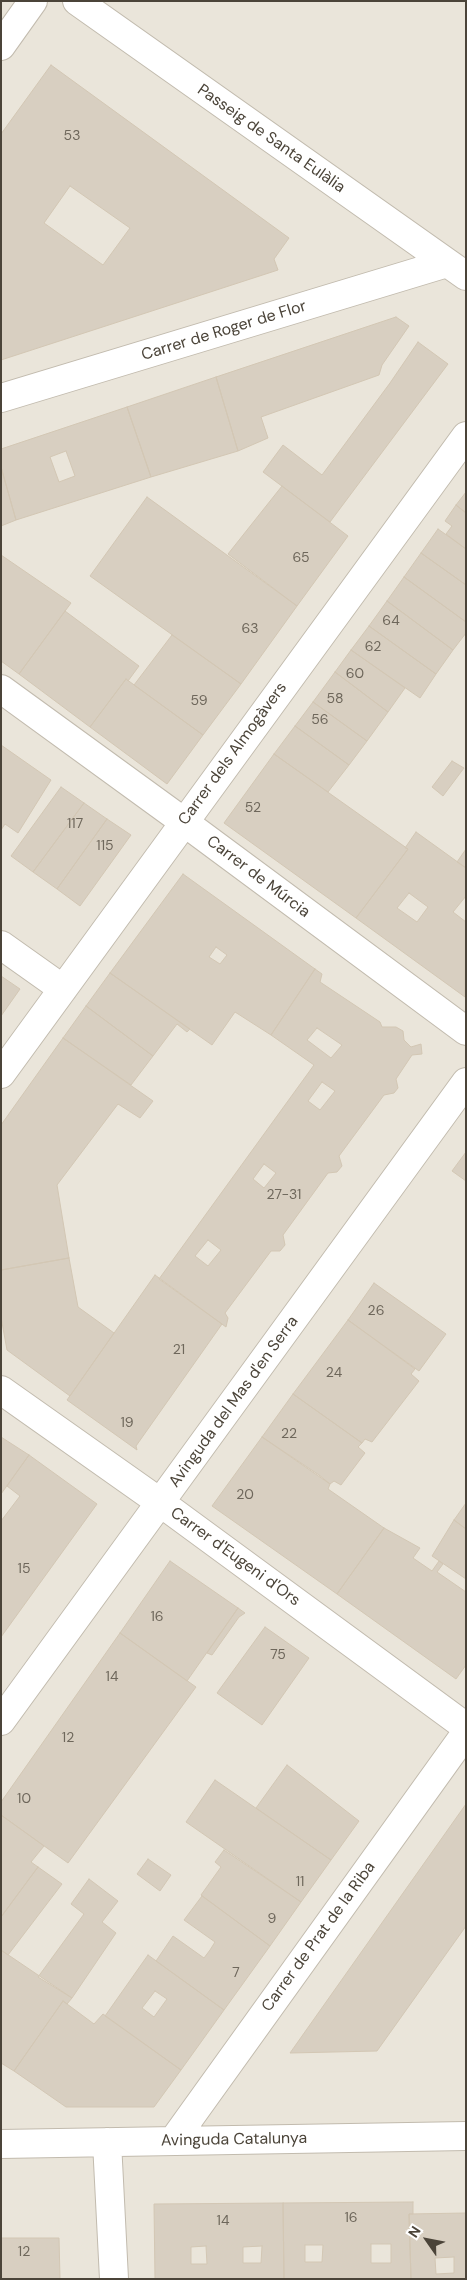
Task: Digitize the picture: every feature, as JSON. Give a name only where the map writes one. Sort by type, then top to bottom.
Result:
[{"type":"street","points":[[1,46],[33,1]]},
{"type":"street","name":"Passeig de Santa Eulàlia","points":[[77,1],[456,270]]},
{"type":"street","name":"Carrer de Roger de Flor","points":[[1,398],[456,270]]},
{"type":"street","name":"Carrer dels Almogàvers","points":[[1,1074],[466,436]]},
{"type":"street","name":"Carrer de Múrcia","points":[[1,689],[466,1031]]},
{"type":"street","points":[[1,945],[63,989]]},
{"type":"street","name":"Avinguda del Mas d'en Serra","points":[[1,1721],[466,1082]]},
{"type":"street","name":"Carrer d'Eugeni d'Ors","points":[[1,1390],[161,1503],[466,1727]]},
{"type":"street","name":"Carrer de Prat de la Riba","points":[[173,2141],[466,1733]]},
{"type":"street","name":"Avinguda Catalunya","points":[[1,2144],[466,2136]]},
{"type":"street","points":[[108,2142],[114,2279]]},
{"type":"shaded area","points":[[1,1],[466,1],[466,2279],[1,2279]]},
{"type":"building","points":[[51,65],[289,238],[274,259],[278,270],[1,360],[1,134]],"holes":[[[70,186],[130,228],[103,265],[44,223]]]},
{"type":"building","points":[[396,317],[409,326],[382,365],[379,375],[261,417],[268,438],[238,451],[216,377]]},
{"type":"building","points":[[418,342],[448,364],[330,522],[263,472],[283,445],[322,475]]},
{"type":"building","points":[[216,377],[238,451],[151,477],[127,407]]},
{"type":"building","points":[[127,407],[151,477],[16,520],[1,467],[1,449]],"holes":[[[66,451],[75,476],[59,482],[50,457]]]},
{"type":"building","points":[[1,467],[16,520],[1,526]]},
{"type":"building","points":[[282,486],[348,536],[297,606],[228,554]]},
{"type":"building","points":[[466,492],[466,513],[456,505]]},
{"type":"building","points":[[147,497],[297,606],[241,684],[90,576]]},
{"type":"building","points":[[456,505],[466,513],[466,549],[446,534],[452,526],[445,521]]},
{"type":"building","points":[[438,529],[466,549],[466,585],[421,553]]},
{"type":"building","points":[[421,553],[466,585],[466,622],[404,577]]},
{"type":"building","points":[[1,555],[71,603],[19,674],[1,661]]},
{"type":"building","points":[[404,577],[466,622],[466,633],[453,650],[387,601]]},
{"type":"building","points":[[387,601],[453,650],[436,674],[369,626]]},
{"type":"building","points":[[65,611],[139,666],[128,681],[126,679],[90,727],[19,674]]},
{"type":"building","points":[[369,626],[436,674],[420,698],[351,650]]},
{"type":"building","points":[[172,635],[241,684],[203,735],[134,685]]},
{"type":"building","points":[[351,650],[405,688],[388,712],[335,672]]},
{"type":"building","points":[[335,672],[388,712],[367,741],[313,702]]},
{"type":"building","points":[[126,679],[203,735],[167,784],[90,727]]},
{"type":"building","points":[[313,702],[367,741],[349,765],[295,726]]},
{"type":"building","points":[[295,726],[349,765],[328,792],[274,754]]},
{"type":"building","points":[[1,745],[51,780],[18,833],[5,824],[1,830]]},
{"type":"building","points":[[274,754],[408,849],[356,918],[224,823]]},
{"type":"building","points":[[452,761],[464,768],[443,796],[432,787]]},
{"type":"building","points":[[61,787],[84,803],[33,872],[11,856]]},
{"type":"building","points":[[84,803],[107,819],[57,889],[33,872]]},
{"type":"building","points":[[107,819],[131,835],[80,906],[57,889]]},
{"type":"building","points":[[416,832],[466,868],[466,896],[453,912],[466,922],[465,997],[356,918],[408,849],[405,848]],"holes":[[[409,893],[428,907],[417,922],[397,908]]]},
{"type":"building","points":[[466,849],[466,868],[457,862]]},
{"type":"building","points":[[183,874],[315,969],[271,1035],[235,1012],[212,1045],[110,973]],"holes":[[[216,947],[227,955],[220,964],[209,957]]]},
{"type":"building","points":[[315,969],[322,974],[320,982],[380,1022],[382,1027],[396,1027],[403,1031],[404,1040],[411,1047],[421,1044],[422,1054],[412,1055],[396,1079],[398,1088],[394,1093],[384,1095],[339,1156],[342,1166],[337,1172],[328,1173],[283,1235],[285,1245],[280,1251],[271,1251],[225,1313],[228,1318],[226,1327],[159,1279],[314,1065],[271,1035]],"holes":[[[317,1028],[342,1045],[331,1058],[307,1040]],[[322,1082],[335,1091],[320,1110],[308,1101]],[[264,1164],[276,1173],[264,1188],[253,1179]],[[208,1240],[221,1250],[208,1266],[195,1256]]]},
{"type":"building","points":[[110,973],[190,1029],[187,1032],[177,1024],[153,1056],[86,1006]]},
{"type":"building","points":[[1,976],[20,989],[1,1016]]},
{"type":"building","points":[[86,1006],[153,1056],[131,1085],[63,1038]]},
{"type":"building","points":[[63,1038],[153,1101],[140,1118],[118,1104],[57,1185],[69,1258],[1,1270],[1,1125]]},
{"type":"building","points":[[466,1152],[466,1181],[452,1171]]},
{"type":"building","points":[[69,1258],[78,1307],[114,1333],[70,1396],[7,1350],[1,1317],[1,1270]]},
{"type":"building","points":[[155,1275],[222,1324],[136,1446],[137,1450],[67,1400]]},
{"type":"building","points":[[374,1283],[446,1334],[419,1371],[348,1320]]},
{"type":"building","points":[[348,1320],[415,1369],[411,1374],[419,1381],[372,1442],[365,1439],[362,1443],[293,1394]]},
{"type":"building","points":[[293,1394],[362,1443],[358,1447],[365,1453],[341,1485],[334,1481],[330,1484],[262,1437]]},
{"type":"building","points":[[1,1437],[29,1455],[1,1494]]},
{"type":"building","points":[[262,1437],[319,1475],[330,1484],[328,1489],[384,1528],[337,1594],[212,1506]]},
{"type":"building","points":[[29,1455],[97,1504],[1,1637],[1,1521],[20,1496],[7,1486]]},
{"type":"building","points":[[466,1503],[466,1529],[454,1520]]},
{"type":"building","points":[[454,1520],[466,1529],[466,1579],[432,1556]]},
{"type":"building","points":[[384,1528],[420,1548],[413,1558],[432,1571],[439,1561],[443,1564],[437,1572],[466,1592],[466,1665],[456,1679],[337,1594]]},
{"type":"building","points":[[170,1561],[238,1608],[187,1681],[120,1633]]},
{"type":"building","points":[[238,1608],[245,1613],[239,1617],[212,1655],[207,1653]]},
{"type":"building","points":[[265,1627],[309,1658],[262,1725],[217,1693]]},
{"type":"building","points":[[120,1633],[196,1687],[68,1863],[1,1815],[1,1802]]},
{"type":"building","points":[[287,1765],[359,1821],[331,1860],[256,1808]]},
{"type":"building","points":[[215,1780],[331,1860],[301,1902],[186,1822]]},
{"type":"building","points":[[466,1804],[466,1926],[377,2051],[290,2053]]},
{"type":"building","points":[[1,1815],[44,1846],[31,1862],[38,1867],[1,1917]]},
{"type":"building","points":[[224,1850],[301,1902],[270,1946],[201,1895],[221,1867],[215,1862]]},
{"type":"building","points":[[148,1859],[171,1875],[160,1891],[137,1874]]},
{"type":"building","points":[[38,1867],[62,1884],[8,1955],[1,1950],[1,1917]]},
{"type":"building","points":[[89,1879],[118,1901],[102,1922],[116,1933],[72,1998],[38,1977],[84,1914],[71,1904]]},
{"type":"building","points":[[202,1896],[270,1946],[224,2010],[156,1961],[173,1936],[204,1958],[210,1950],[215,1942],[184,1920]]},
{"type":"building","points":[[1,1950],[72,1998],[67,2004],[63,2001],[14,2071],[1,2063]]},
{"type":"building","points":[[148,1955],[224,2010],[181,2070],[105,2016]],"holes":[[[155,1991],[167,1999],[154,2017],[142,2008]]]},
{"type":"building","points":[[63,2001],[94,2024],[103,2014],[181,2070],[154,2107],[66,2107],[14,2071]]},
{"type":"building","points":[[413,2202],[413,2214],[409,2214],[411,2279],[284,2279],[283,2203]],"holes":[[[371,2244],[391,2244],[391,2263],[371,2263]],[[305,2245],[323,2245],[322,2262],[305,2262]]]},
{"type":"building","points":[[283,2203],[284,2279],[155,2279],[154,2204]],"holes":[[[206,2246],[207,2264],[191,2264],[191,2247]],[[262,2246],[261,2263],[243,2263],[243,2247]]]},
{"type":"building","points":[[466,2213],[466,2279],[411,2279],[409,2214]],"holes":[[[454,2257],[454,2273],[436,2274],[435,2258]]]},
{"type":"building","points":[[1,2238],[59,2238],[60,2279],[1,2279]]}]
